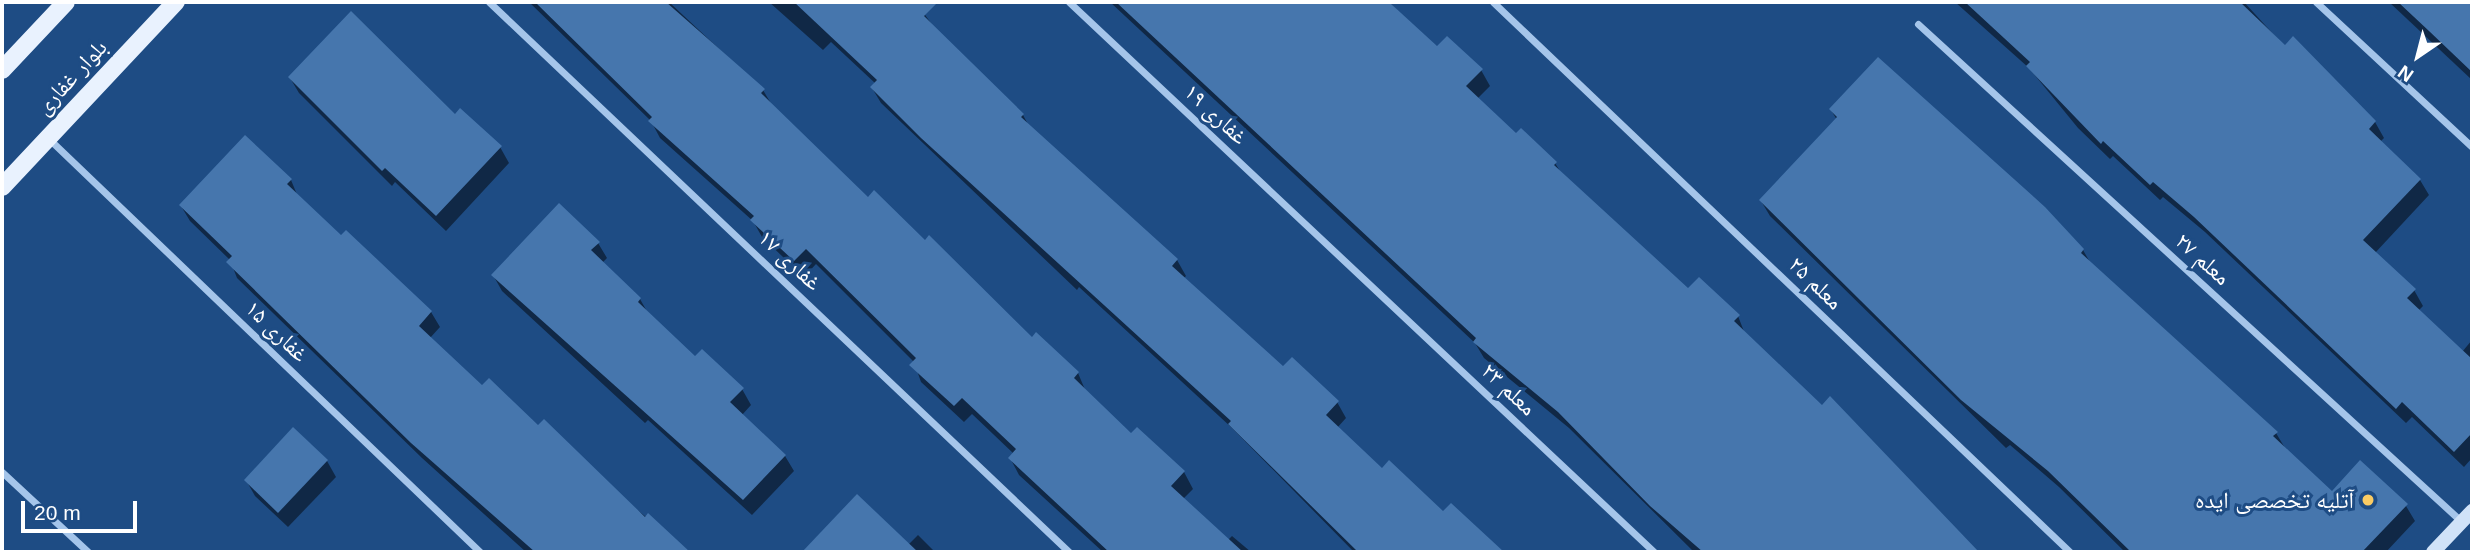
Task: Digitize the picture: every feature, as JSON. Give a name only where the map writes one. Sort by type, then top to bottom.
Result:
[{"type":"main road","points":[[2,70],[66,2]]},
{"type":"main road","name":"بلوار غفاری","points":[[2,187],[176,2]]},
{"type":"main road","points":[[2434,552],[2472,511]]},
{"type":"street","name":"غفاری ۱۷","points":[[489,2],[1066,549]]},
{"type":"street","name":"غفاری ۱۹","points":[[1069,2],[1337,254]]},
{"type":"street","name":"معلم ۲۵","points":[[1493,2],[2070,552]]},
{"type":"street","points":[[2316,2],[2472,147]]},
{"type":"street","name":"معلم ۲۷","points":[[1917,24],[2462,522]]},
{"type":"street","name":"غفاری ۱۵","points":[[47,138],[480,552]]},
{"type":"street","name":"معلم ۲۳","points":[[1337,254],[1654,552]]},
{"type":"street","points":[[2,472],[89,552]]},
{"type":"building","points":[[535,2],[666,2],[765,89],[761,93],[868,197],[874,190],[925,240],[929,235],[1032,337],[1036,332],[1079,372],[1074,378],[1131,433],[1137,427],[1185,471],[1171,486],[1243,552],[1109,552],[1008,458],[1016,449],[962,398],[954,406],[909,365],[916,358],[806,249],[794,261],[750,220],[754,216],[648,121],[652,117]]},
{"type":"building","points":[[794,2],[938,2],[924,16],[1024,114],[1021,117],[1178,259],[1172,266],[1283,366],[1292,357],[1339,401],[1326,415],[1382,468],[1389,460],[1443,511],[1451,503],[1504,552],[1358,552],[1228,424],[1231,421],[921,138],[870,87],[877,80]]},
{"type":"building","points":[[1116,2],[1389,2],[1437,46],[1447,36],[1483,69],[1466,86],[1516,133],[1521,128],[1557,162],[1554,165],[1688,288],[1699,277],[1740,315],[1734,321],[1822,405],[1830,396],[1979,552],[1703,552],[1650,506],[1558,412],[1473,342],[1476,338]]},
{"type":"building","points":[[1965,2],[2240,2],[2285,45],[2293,36],[2376,121],[2369,129],[2421,179],[2363,240],[2416,289],[2407,298],[2472,359],[2472,433],[2454,452],[2402,402],[2396,409],[2194,217],[2153,182],[2150,185],[2103,141],[2101,144],[2026,66],[2030,62]]},
{"type":"building","points":[[2398,2],[2472,2],[2472,72],[2429,31]]},
{"type":"building","points":[[351,11],[455,114],[460,108],[502,146],[436,216],[385,168],[382,171],[288,77]]},
{"type":"building","points":[[1878,57],[2045,207],[2084,249],[2081,253],[2278,432],[2273,436],[2332,491],[2360,460],[2408,504],[2362,552],[2131,552],[2048,471],[1961,400],[1759,200],[1837,117],[1829,109]]},
{"type":"building","points":[[245,135],[292,179],[287,184],[341,235],[346,230],[432,311],[419,326],[482,385],[489,378],[538,425],[544,419],[645,517],[648,513],[690,552],[535,552],[411,443],[226,262],[232,256],[179,205]]},
{"type":"building","points":[[559,203],[600,242],[591,250],[641,298],[638,302],[695,356],[702,349],[744,388],[730,402],[786,455],[743,500],[491,275]]},
{"type":"building","points":[[293,427],[328,460],[278,513],[244,480]]},
{"type":"building","points":[[857,494],[918,552],[802,552]]},
{"type":"place","name":"آتلیه تخصصی ایده","points":[[2368,500]]}]
